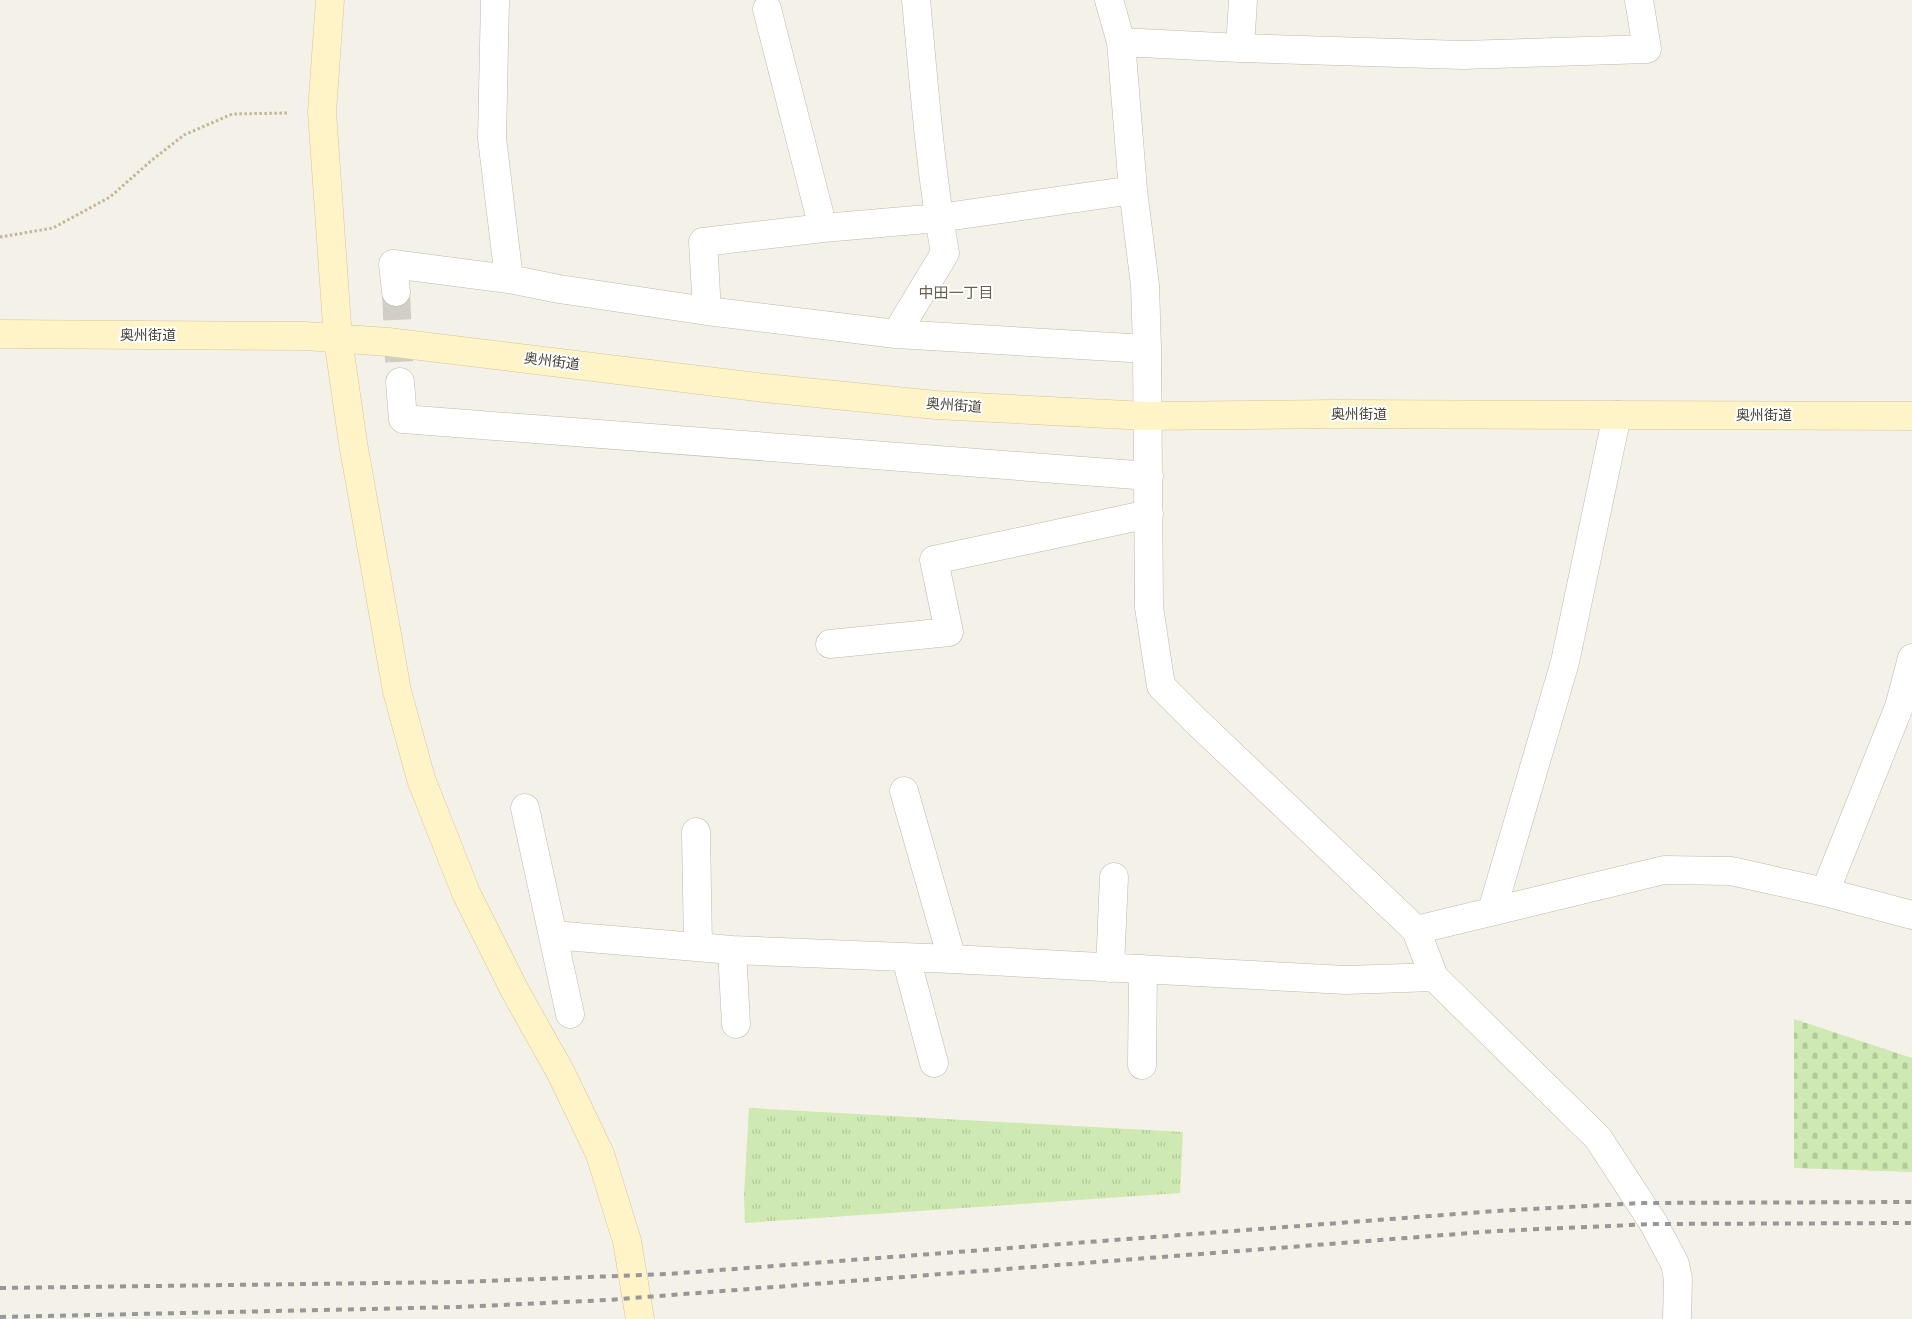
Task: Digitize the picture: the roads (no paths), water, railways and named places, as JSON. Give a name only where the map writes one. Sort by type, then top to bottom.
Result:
[{"type":"main road","points":[[330,0],[322,112],[338,339],[353,443],[397,691],[421,779],[466,894],[514,991],[561,1073],[600,1154],[626,1241],[640,1319]]},
{"type":"main road","name":"奥州街道","points":[[0,334],[305,336],[388,342],[765,388],[927,404],[1147,416],[1335,414],[1912,416]]},
{"type":"street","points":[[495,0],[492,138],[509,279]]},
{"type":"street","points":[[896,334],[945,252],[939,218],[916,0]]},
{"type":"street","points":[[1109,0],[1121,42],[1133,190],[1145,285],[1149,476],[1149,607],[1161,686],[1416,930],[1434,977],[1598,1138],[1654,1224],[1675,1264],[1678,1279],[1677,1319]]},
{"type":"street","points":[[1240,48],[1243,0]]},
{"type":"street","points":[[1121,42],[1463,55],[1647,49],[1639,0]]},
{"type":"street","points":[[767,9],[823,228]]},
{"type":"street","points":[[707,311],[702,242],[823,228],[939,218],[1133,190]]},
{"type":"street","points":[[396,292],[394,264],[509,279],[559,289],[707,311],[896,334],[1147,348]]},
{"type":"street","points":[[400,382],[403,419],[1149,476]]},
{"type":"street","points":[[1492,911],[1565,662],[1617,415]]},
{"type":"street","points":[[830,644],[949,632],[934,560],[1149,514]]},
{"type":"street","points":[[1824,892],[1899,706],[1912,658]]},
{"type":"street","points":[[904,791],[952,959]]},
{"type":"street","points":[[525,808],[570,1014]]},
{"type":"street","points":[[696,832],[698,946]]},
{"type":"street","points":[[1416,930],[1664,870],[1731,871],[1824,892],[1912,915]]},
{"type":"street","points":[[1110,968],[1114,877]]},
{"type":"street","points":[[553,935],[732,950],[952,959],[1346,980],[1434,977]]},
{"type":"street","points":[[732,950],[736,1024]]},
{"type":"street","points":[[906,958],[934,1063]]},
{"type":"street","points":[[1142,1064],[1144,969]]},
{"type":"tunnel","points":[[396,292],[400,382]]},
{"type":"railway","points":[[0,1288],[459,1282],[668,1274],[1496,1211],[1641,1203],[1912,1202]]},
{"type":"railway","points":[[0,1317],[459,1307],[607,1300],[1496,1231],[1654,1224],[1912,1223]]},
{"type":"district","name":"中田一丁目","points":[[956,293]]}]
